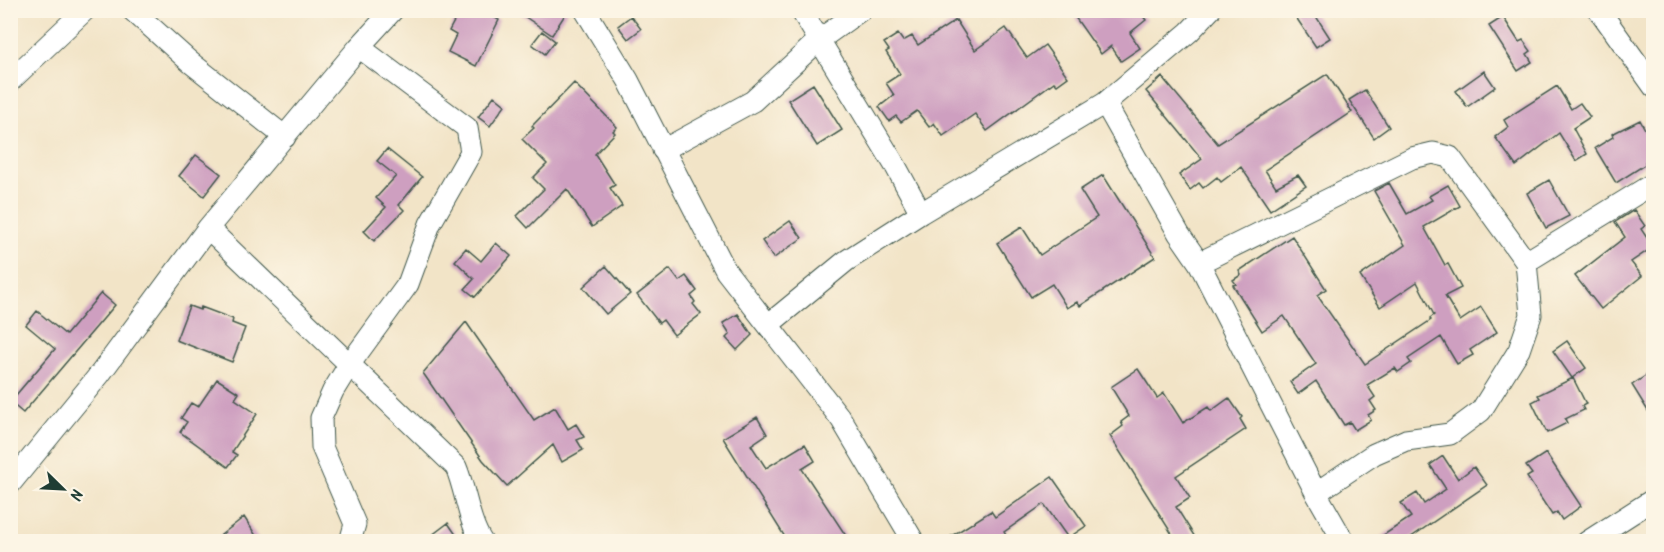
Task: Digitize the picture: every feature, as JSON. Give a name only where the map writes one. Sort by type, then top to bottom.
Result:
[{"type":"street","points":[[10,81],[85,10]]},
{"type":"street","points":[[132,10],[190,62],[285,137]]},
{"type":"street","points":[[10,484],[100,374],[208,228],[359,47],[393,10]]},
{"type":"street","points":[[585,10],[628,80],[726,271],[841,419],[914,542]]},
{"type":"street","points":[[801,10],[896,167],[921,213]]},
{"type":"street","points":[[663,150],[753,101],[819,40],[861,10]]},
{"type":"street","points":[[768,325],[846,261],[921,213],[1105,103],[1189,32],[1210,10]]},
{"type":"street","points":[[1599,10],[1653,87]]},
{"type":"street","points":[[350,542],[355,524],[322,447],[321,418],[333,391],[349,365],[408,284],[430,224],[471,152],[467,128],[359,47]]},
{"type":"street","points":[[1105,103],[1179,234],[1199,263],[1316,493],[1344,542]]},
{"type":"street","points":[[1199,263],[1412,159],[1433,153],[1450,157],[1526,262],[1531,315],[1519,350],[1480,411],[1450,434],[1406,440],[1374,454],[1316,493]]},
{"type":"street","points":[[1526,262],[1653,183]]},
{"type":"street","points":[[208,228],[456,467],[470,508],[474,529],[482,542]]},
{"type":"street","points":[[1587,542],[1653,499]]},
{"type":"building","points":[[469,10],[481,10],[499,20],[476,66],[448,52],[456,35],[449,31],[459,12],[466,15]]},
{"type":"building","points":[[515,10],[568,10],[552,35]]},
{"type":"building","points":[[1070,10],[1138,10],[1146,20],[1130,33],[1140,48],[1121,61],[1111,46],[1101,54]]},
{"type":"building","points":[[1291,10],[1312,10],[1330,38],[1316,47]]},
{"type":"building","points":[[631,16],[641,29],[628,39],[618,26]]},
{"type":"building","points":[[1503,17],[1519,42],[1523,40],[1531,51],[1527,54],[1532,62],[1518,71],[1489,26]]},
{"type":"building","points":[[956,20],[975,50],[1006,28],[1027,58],[1045,45],[1068,77],[1057,85],[1054,82],[987,131],[975,114],[943,136],[934,123],[929,127],[917,111],[901,122],[896,116],[889,121],[879,107],[894,95],[886,83],[900,74],[886,52],[889,50],[884,43],[898,34],[903,41],[912,36],[918,45]]},
{"type":"building","points":[[542,31],[555,41],[545,54],[532,44]]},
{"type":"building","points":[[1484,71],[1495,87],[1467,107],[1456,91]]},
{"type":"building","points":[[1327,74],[1352,112],[1265,170],[1276,187],[1298,175],[1306,186],[1270,210],[1241,167],[1221,182],[1217,177],[1203,188],[1199,183],[1190,190],[1179,175],[1202,159],[1146,91],[1162,77],[1218,144]]},
{"type":"building","points":[[574,83],[617,127],[613,131],[615,133],[595,154],[615,185],[610,188],[622,206],[592,227],[567,189],[528,228],[517,216],[544,189],[533,178],[547,164],[522,139]]},
{"type":"building","points":[[813,84],[842,130],[817,146],[788,100]]},
{"type":"building","points":[[1557,86],[1571,109],[1580,103],[1590,117],[1573,128],[1587,154],[1576,161],[1559,133],[1516,166],[1495,137],[1508,127],[1504,120]]},
{"type":"building","points":[[1365,90],[1389,127],[1374,138],[1349,100]]},
{"type":"building","points":[[494,96],[505,105],[490,126],[478,117]]},
{"type":"building","points":[[1640,120],[1653,144],[1653,156],[1645,162],[1646,164],[1616,183],[1595,148],[1613,137],[1612,134]]},
{"type":"building","points":[[387,149],[422,177],[399,205],[404,210],[374,241],[364,231],[386,207],[376,198],[396,176],[377,161]]},
{"type":"building","points":[[196,155],[221,174],[204,196],[179,176]]},
{"type":"building","points":[[1103,175],[1155,257],[1080,306],[1077,302],[1067,308],[1052,284],[1031,297],[997,243],[1022,227],[1040,255],[1097,217],[1080,190]]},
{"type":"building","points":[[1549,180],[1569,216],[1546,228],[1527,193]]},
{"type":"building","points":[[1389,183],[1407,214],[1432,200],[1429,196],[1448,185],[1460,206],[1424,227],[1461,288],[1445,296],[1460,321],[1481,307],[1497,332],[1470,350],[1473,355],[1457,364],[1441,337],[1408,359],[1411,363],[1398,372],[1395,368],[1367,385],[1375,397],[1370,401],[1376,410],[1368,415],[1371,420],[1355,430],[1350,422],[1344,425],[1316,381],[1298,394],[1290,382],[1316,364],[1284,316],[1262,331],[1233,285],[1236,284],[1233,280],[1241,275],[1239,271],[1292,236],[1326,289],[1317,295],[1365,364],[1431,320],[1430,318],[1434,315],[1417,282],[1380,307],[1360,276],[1405,245],[1374,191]]},
{"type":"building","points":[[1634,210],[1645,226],[1641,229],[1653,247],[1631,262],[1642,276],[1601,309],[1575,276],[1625,237],[1615,222]]},
{"type":"building","points":[[790,221],[802,238],[774,258],[762,241]]},
{"type":"building","points":[[496,243],[511,256],[475,297],[465,289],[474,279],[455,261],[466,248],[481,261]]},
{"type":"building","points":[[606,266],[630,294],[606,314],[583,287]]},
{"type":"building","points":[[670,269],[679,281],[686,276],[697,291],[691,296],[695,302],[693,304],[701,314],[674,335],[663,320],[659,323],[637,295]]},
{"type":"building","points":[[101,293],[115,305],[23,413],[10,402],[55,349],[26,325],[37,311],[66,335]]},
{"type":"building","points":[[189,306],[200,310],[201,307],[233,319],[232,323],[245,328],[232,362],[176,340]]},
{"type":"building","points":[[738,314],[752,335],[737,350],[726,338],[730,334],[723,323]]},
{"type":"building","points":[[466,322],[534,420],[555,407],[568,429],[576,424],[584,437],[577,440],[583,450],[562,462],[553,445],[507,486],[483,460],[423,373]]},
{"type":"building","points":[[1567,341],[1586,368],[1572,378],[1553,351]]},
{"type":"building","points":[[1138,369],[1157,398],[1164,393],[1183,423],[1208,407],[1211,411],[1229,398],[1242,417],[1240,419],[1246,429],[1176,476],[1190,498],[1176,507],[1198,542],[1177,542],[1110,436],[1123,426],[1121,422],[1129,416],[1111,387]]},
{"type":"building","points":[[1653,371],[1653,419],[1632,385]]},
{"type":"building","points":[[1573,378],[1586,404],[1582,406],[1584,410],[1565,419],[1567,423],[1547,433],[1532,402],[1540,398],[1538,395]]},
{"type":"building","points":[[217,379],[239,393],[235,399],[257,414],[232,452],[237,455],[228,467],[180,432],[187,422],[181,418],[191,403],[198,407]]},
{"type":"building","points":[[757,417],[767,434],[751,445],[766,468],[805,444],[815,461],[802,469],[850,542],[788,542],[723,438]]},
{"type":"building","points":[[1546,453],[1581,506],[1562,520],[1557,512],[1552,515],[1527,477],[1532,474],[1526,466]]},
{"type":"building","points":[[1443,456],[1458,479],[1474,467],[1487,485],[1404,542],[1373,542],[1411,517],[1401,503],[1417,493],[1424,504],[1446,489],[1430,465]]},
{"type":"building","points":[[1052,477],[1086,526],[1068,538],[1044,504],[1004,532],[1010,542],[942,542],[991,511],[995,517]]},
{"type":"building","points":[[244,517],[260,542],[212,542]]},
{"type":"building","points":[[448,523],[461,542],[423,542]]}]
